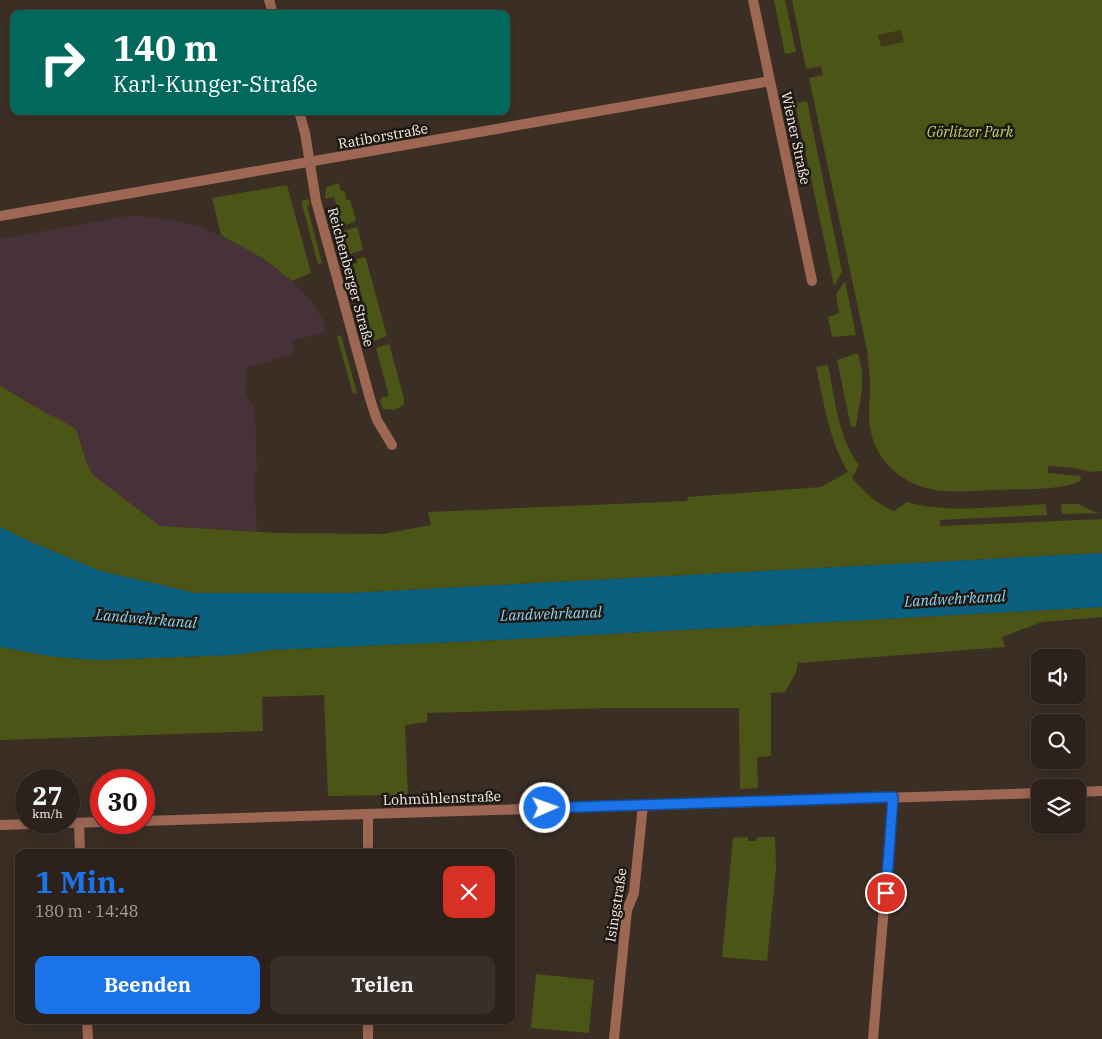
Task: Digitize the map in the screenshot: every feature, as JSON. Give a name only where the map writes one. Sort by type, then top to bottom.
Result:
[{"type":"street","name":"Wiener Straße","points":[[753,0],[812,281]]},
{"type":"street","name":"Ratiborstraße","points":[[0,216],[770,81]]},
{"type":"street","name":"Reichenberger Straße","points":[[300,115],[305,133],[316,201],[371,402],[377,420],[392,445]]},
{"type":"street","points":[[1086,792],[1102,791]]},
{"type":"street","name":"Lohmühlenstraße","points":[[155,821],[1031,793]]},
{"type":"street","points":[[873,1039],[893,797]]},
{"type":"street","name":"Isingstraße","points":[[614,1039],[627,910],[634,892],[643,805]]},
{"type":"street","points":[[368,814],[368,849]]},
{"type":"street","points":[[0,825],[15,825]]},
{"type":"street","points":[[79,834],[80,849]]},
{"type":"street","points":[[87,1024],[88,1039]]},
{"type":"street","points":[[368,1024],[368,1039]]},
{"type":"shaded area","points":[[128,216],[142,216],[194,225],[232,240],[264,259],[292,281],[311,301],[323,320],[326,332],[292,341],[295,354],[247,367],[245,396],[255,407],[257,474],[254,475],[257,532],[160,526],[93,475],[87,464],[76,429],[0,386],[0,239]]},
{"type":"green space","points":[[774,0],[785,0],[796,52],[785,54]]},
{"type":"green space","name":"Görlitzer Park","points":[[792,0],[1102,0],[1102,471],[1091,472],[1074,468],[1048,466],[1048,473],[1080,476],[1081,480],[1073,484],[1040,489],[941,491],[928,489],[904,478],[885,462],[878,452],[870,427],[870,381],[867,350],[809,78],[823,75],[821,66],[806,69]]},
{"type":"green space","points":[[807,101],[842,272],[834,286],[795,103]]},
{"type":"green space","points":[[339,183],[341,191],[344,191],[347,200],[350,200],[356,220],[342,226],[334,197],[325,199],[326,187]]},
{"type":"green space","points":[[287,185],[311,273],[292,281],[264,259],[221,235],[212,198]]},
{"type":"green space","points":[[309,199],[310,204],[307,206],[322,263],[318,264],[301,201]]},
{"type":"green space","points":[[356,227],[363,250],[350,254],[343,231]]},
{"type":"green space","points":[[364,257],[387,336],[374,341],[353,264],[357,263],[357,259]]},
{"type":"green space","points":[[845,281],[856,335],[832,337],[828,317],[839,313],[836,294]]},
{"type":"green space","points":[[341,335],[357,393],[353,394],[337,337]]},
{"type":"green space","points":[[389,344],[404,398],[404,405],[394,410],[383,409],[380,401],[381,398],[389,396],[376,348]]},
{"type":"green space","points":[[858,353],[862,372],[862,390],[856,426],[851,427],[837,360]]},
{"type":"green space","points":[[828,365],[842,430],[846,442],[859,465],[852,478],[876,501],[894,511],[907,502],[940,508],[1046,504],[1047,515],[940,520],[940,526],[1102,519],[1102,553],[348,593],[195,593],[100,571],[0,527],[0,386],[76,429],[87,464],[93,475],[160,526],[278,533],[383,534],[431,525],[428,512],[687,501],[688,497],[821,487],[848,472],[841,460],[832,434],[816,367]]},
{"type":"green space","points":[[1061,504],[1078,504],[1095,512],[1102,513],[1062,514]]},
{"type":"green space","points":[[1102,607],[1102,617],[1042,622],[1002,637],[1005,647],[798,663],[796,673],[785,692],[771,693],[771,756],[757,757],[758,788],[740,789],[739,708],[610,708],[427,713],[427,722],[405,725],[408,794],[397,795],[328,796],[324,695],[262,697],[263,731],[0,740],[0,647],[55,657],[99,660],[233,655],[271,650],[501,640]]},
{"type":"green space","points":[[748,837],[748,841],[756,841],[757,837],[775,837],[776,868],[767,961],[722,957],[733,838]]},
{"type":"green space","points":[[536,974],[594,980],[589,1033],[531,1028]]},
{"type":"sand","points":[[901,30],[904,42],[881,47],[878,35]]},
{"type":"water","name":"Landwehrkanal","points":[[0,527],[100,571],[195,593],[348,593],[1102,553],[1102,607],[501,640],[271,650],[233,655],[99,660],[55,657],[0,647]]},
{"type":"route","points":[[545,808],[893,797],[886,893]]}]
